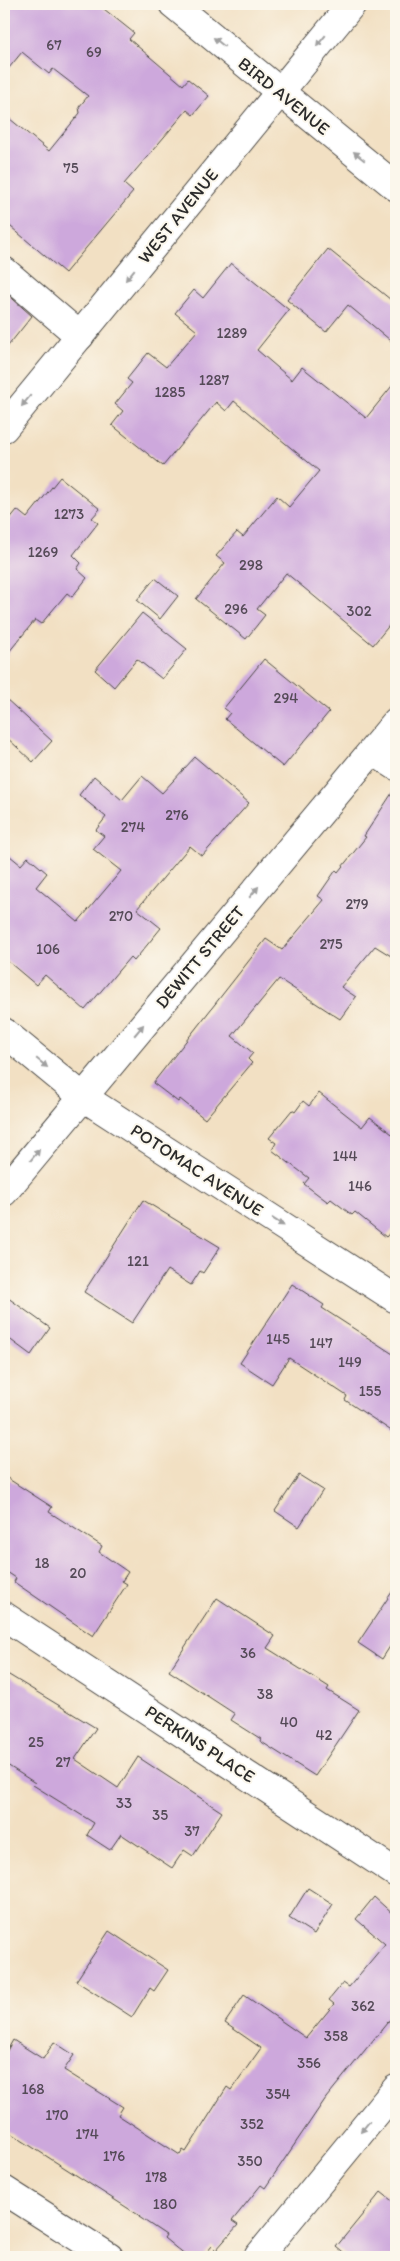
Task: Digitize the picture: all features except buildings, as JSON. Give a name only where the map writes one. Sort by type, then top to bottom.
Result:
[{"type":"street","name":"BIRD AVENUE","points":[[173,4],[396,187]]},
{"type":"street","name":"WEST AVENUE","points":[[4,428],[352,4]]},
{"type":"street","points":[[4,271],[80,336]]},
{"type":"street","name":"DEWITT STREET","points":[[4,1192],[396,722]]},
{"type":"street","points":[[372,751],[396,766]]},
{"type":"street","name":"POTOMAC AVENUE","points":[[4,1032],[83,1096],[396,1299]]},
{"type":"street","name":"PERKINS PLACE","points":[[4,1616],[396,1872]]},
{"type":"street","points":[[258,2257],[396,2089]]},
{"type":"street","points":[[4,2190],[109,2257]]}]
